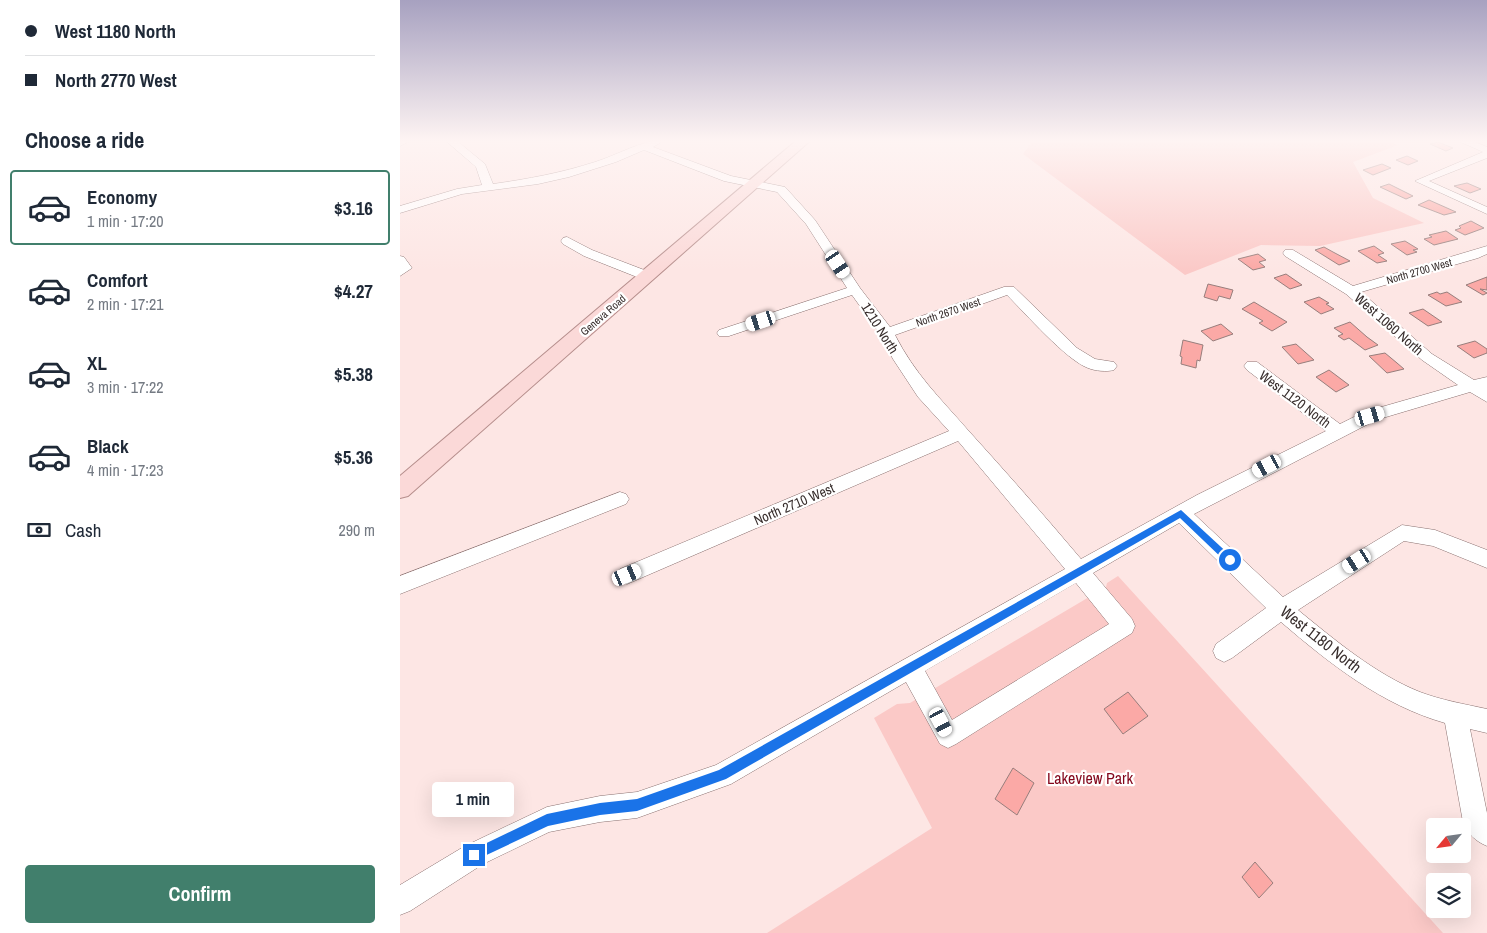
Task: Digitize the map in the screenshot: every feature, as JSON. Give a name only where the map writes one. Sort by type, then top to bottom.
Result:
[{"type":"main road","name":"Geneva Road","points":[[400,489],[754,184]]},
{"type":"street","points":[[400,210],[461,191],[513,184]]},
{"type":"street","name":"1210 North","points":[[754,184],[781,189],[794,202],[887,333],[900,359],[924,393],[961,433],[1124,626],[948,736],[911,668]]},
{"type":"street","points":[[1425,184],[1487,212]]},
{"type":"street","points":[[567,240],[588,253],[647,276]]},
{"type":"street","name":"North 2700 West","points":[[1351,291],[1474,256],[1487,250]]},
{"type":"street","name":"West 1060 North","points":[[1289,254],[1351,291],[1427,357],[1482,388]]},
{"type":"street","points":[[724,333],[855,290]]},
{"type":"street","name":"North 2670 West","points":[[887,333],[1009,290],[1072,351],[1090,364],[1110,366]]},
{"type":"street","name":"West 1120 North","points":[[1252,366],[1338,431]]},
{"type":"street","points":[[400,901],[474,855],[547,820],[600,809],[637,805],[722,775],[1181,513],[1267,466],[1370,416],[1482,388]]},
{"type":"street","name":"North 2710 West","points":[[627,575],[961,433]]},
{"type":"street","points":[[400,585],[620,499]]},
{"type":"street","name":"West 1180 North","points":[[1181,513],[1282,609],[1312,635],[1363,673],[1402,696],[1455,714],[1487,721]]},
{"type":"street","points":[[1224,651],[1282,609],[1402,533],[1435,538],[1487,559]]},
{"type":"street","points":[[1455,714],[1476,822],[1487,833]]},
{"type":"green space","points":[[1063,184],[1365,184],[1373,198],[1424,223],[1320,246],[1261,245],[1185,275]]},
{"type":"green space","name":"Lakeview Park","points":[[1118,576],[1426,914],[1426,918],[1429,918],[1443,933],[767,933],[932,828],[874,718],[897,704],[910,703],[1106,587],[1107,583]]},
{"type":"building","points":[[1389,184],[1413,196],[1406,199],[1380,187]]},
{"type":"building","points":[[1468,184],[1481,189],[1470,193],[1454,186]]},
{"type":"building","points":[[1429,200],[1456,212],[1444,215],[1418,205]]},
{"type":"building","points":[[1471,221],[1484,228],[1465,235],[1455,230],[1461,228],[1459,226]]},
{"type":"building","points":[[1446,231],[1458,239],[1434,245],[1424,239],[1432,237],[1429,235]]},
{"type":"building","points":[[1405,241],[1418,249],[1413,250],[1417,252],[1407,255],[1391,244]]},
{"type":"building","points":[[1374,246],[1384,253],[1378,255],[1387,261],[1377,263],[1358,251]]},
{"type":"building","points":[[1324,247],[1350,261],[1339,265],[1315,250]]},
{"type":"building","points":[[1258,254],[1266,260],[1259,262],[1265,267],[1253,270],[1238,259]]},
{"type":"building","points":[[1286,274],[1302,285],[1290,289],[1274,278]]},
{"type":"building","points":[[1487,277],[1487,290],[1480,289],[1487,293],[1483,295],[1466,285]]},
{"type":"building","points":[[1208,284],[1233,290],[1230,299],[1219,296],[1217,301],[1204,297]]},
{"type":"building","points":[[1437,292],[1440,294],[1447,292],[1462,302],[1446,306],[1428,295]]},
{"type":"building","points":[[1319,297],[1329,303],[1326,304],[1334,309],[1321,314],[1304,302]]},
{"type":"building","points":[[1254,302],[1287,322],[1272,331],[1259,323],[1263,321],[1242,309]]},
{"type":"building","points":[[1423,309],[1442,322],[1428,326],[1409,313]]},
{"type":"building","points":[[1350,322],[1378,345],[1365,350],[1349,338],[1344,340],[1338,336],[1343,334],[1334,328]]},
{"type":"building","points":[[1221,324],[1233,334],[1213,341],[1201,331]]},
{"type":"building","points":[[1183,340],[1203,345],[1200,361],[1197,360],[1196,368],[1181,364],[1182,357],[1180,356]]},
{"type":"building","points":[[1475,341],[1487,349],[1487,353],[1474,358],[1457,346]]},
{"type":"building","points":[[1296,344],[1314,360],[1298,364],[1282,347]]},
{"type":"building","points":[[1385,353],[1404,369],[1387,373],[1369,356]]},
{"type":"building","points":[[1329,370],[1349,385],[1336,392],[1316,377]]},
{"type":"building","points":[[1128,692],[1148,716],[1123,734],[1104,709]]},
{"type":"building","points":[[1013,768],[1034,783],[1017,815],[995,799]]},
{"type":"building","points":[[1255,862],[1273,883],[1259,898],[1242,877]]},
{"type":"route","points":[[474,855],[547,820],[600,809],[637,805],[722,775],[1181,513],[1230,560]]}]
